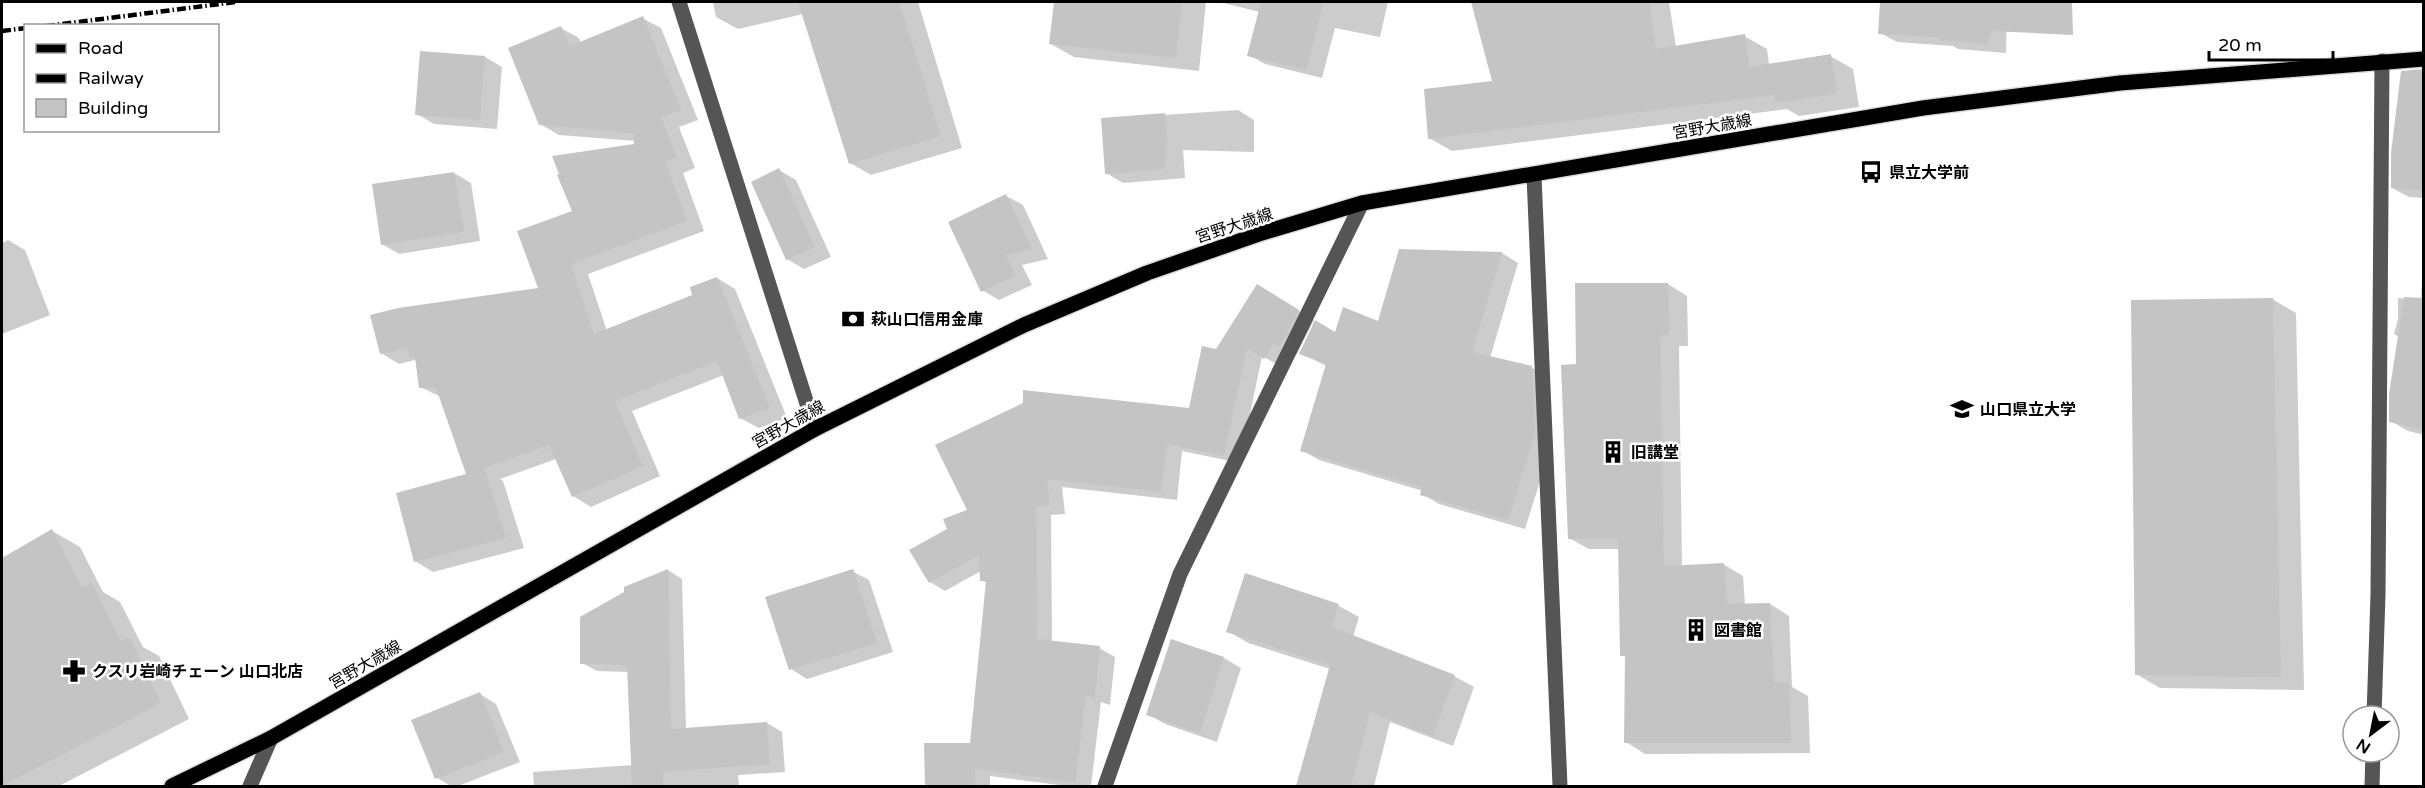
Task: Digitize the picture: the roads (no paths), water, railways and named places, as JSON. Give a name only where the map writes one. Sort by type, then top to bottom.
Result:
[{"type":"main road","name":"宮野大歳線","points":[[172,786],[271,738],[815,429],[1024,325],[1146,273],[1262,233],[1362,203],[1534,176],[1923,108],[2120,83],[2424,59]]},
{"type":"street","points":[[679,2],[815,429]]},
{"type":"street","points":[[2374,704],[2378,595],[2382,61]]},
{"type":"street","points":[[1534,176],[1560,786]]},
{"type":"street","points":[[1105,786],[1180,574],[1362,203]]},
{"type":"street","points":[[250,786],[271,738]]},
{"type":"street","points":[[2372,786],[2373,764]]},
{"type":"railway","points":[[62,24],[236,2]]},
{"type":"railway","points":[[2,31],[24,28]]},
{"type":"place","name":"県立大学前","points":[[1871,172]]},
{"type":"place","name":"萩山口信用金庫","points":[[853,319]]},
{"type":"place","name":"山口県立大学","points":[[1962,409]]},
{"type":"place","name":"旧講堂","points":[[1613,452]]},
{"type":"place","name":"図書館","points":[[1696,630]]},
{"type":"place","name":"クスリ岩崎チェーン 山口北店","points":[[74,671]]}]
